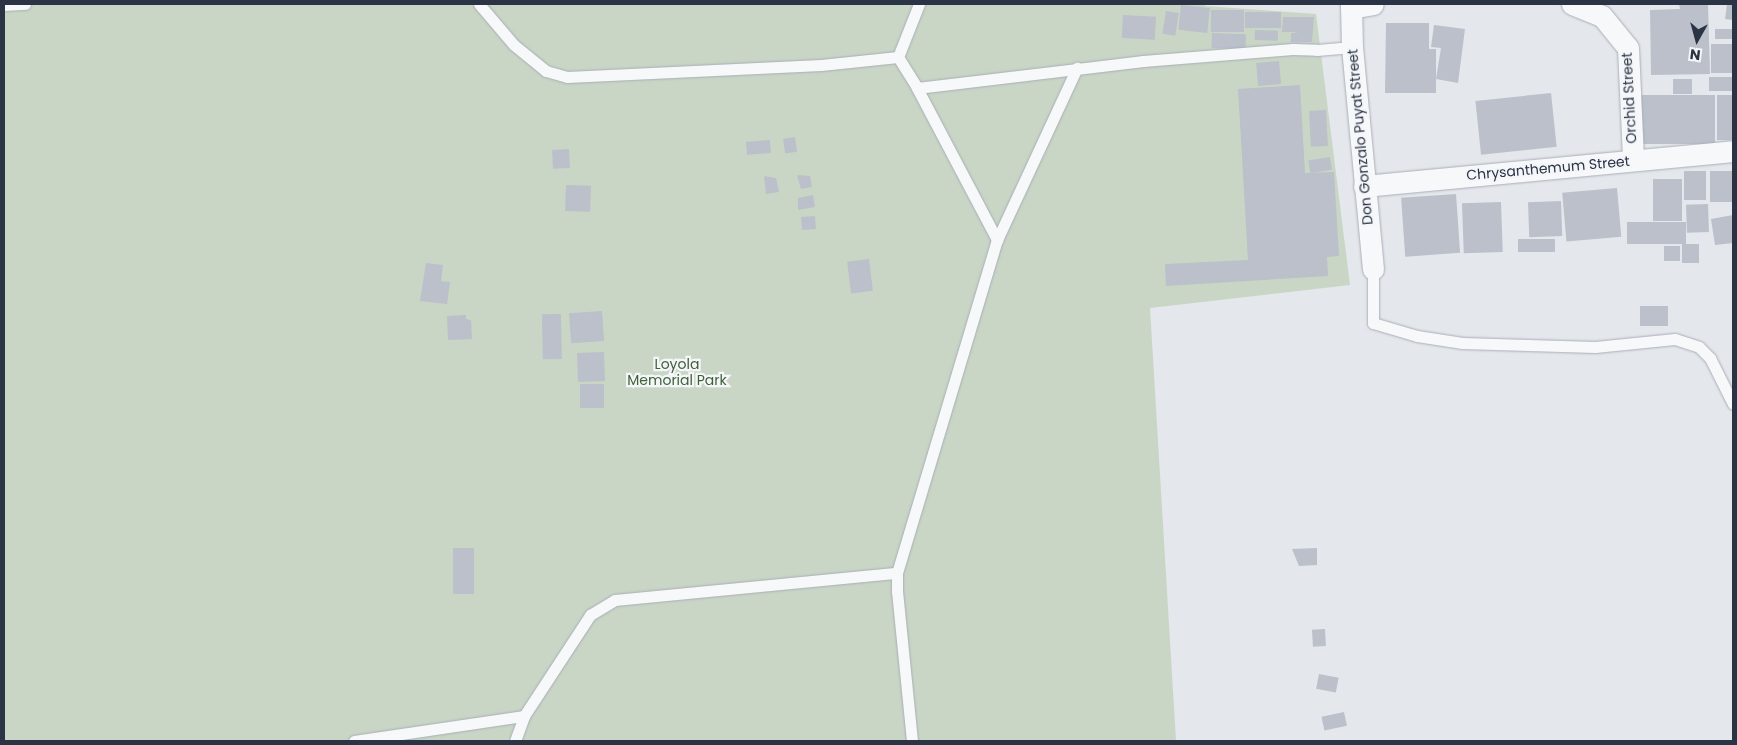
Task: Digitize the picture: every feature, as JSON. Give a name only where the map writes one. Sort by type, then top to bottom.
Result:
[{"type":"street","points":[[1351,6],[1373,4]]},
{"type":"street","name":"Orchid Street","points":[[1572,4],[1602,16],[1628,48],[1633,160]]},
{"type":"street","name":"Don Gonzalo Puyat Street","points":[[1351,6],[1352,48],[1373,269]]},
{"type":"street","name":"Chrysanthemum Street","points":[[1364,186],[1389,182],[1733,151]]},
{"type":"lane","points":[[4,5],[25,4]]},
{"type":"lane","points":[[479,4],[514,45],[546,71],[567,77],[821,65],[898,57]]},
{"type":"lane","points":[[898,57],[919,4]]},
{"type":"lane","points":[[917,88],[1077,68],[1293,49],[1352,48]]},
{"type":"lane","points":[[898,57],[917,88],[997,240]]},
{"type":"lane","points":[[912,741],[897,591],[897,573],[997,240],[1077,68]]},
{"type":"lane","points":[[1373,269],[1372,324],[1417,336],[1462,343],[1595,347],[1675,340],[1699,348],[1710,358],[1733,404]]},
{"type":"lane","points":[[515,741],[524,716],[590,616],[615,600],[897,573]]},
{"type":"lane","points":[[354,741],[524,716]]},
{"type":"green space","name":"Loyola Memorial Park","points":[[4,4],[1205,4],[1205,6],[1316,14],[1350,285],[1150,308],[1176,741],[4,741]]},
{"type":"building","points":[[1679,4],[1708,4],[1710,74],[1651,75],[1650,10],[1680,9]]},
{"type":"building","points":[[1727,4],[1733,4],[1733,20],[1725,19]]},
{"type":"building","points":[[1181,5],[1210,8],[1207,33],[1178,30]]},
{"type":"building","points":[[1211,10],[1244,10],[1244,32],[1211,32]]},
{"type":"building","points":[[1166,11],[1179,13],[1175,36],[1162,34]]},
{"type":"building","points":[[1245,12],[1281,12],[1281,28],[1245,28]]},
{"type":"building","points":[[1123,15],[1156,17],[1155,40],[1122,38]]},
{"type":"building","points":[[1283,17],[1314,17],[1312,42],[1291,42],[1291,33],[1300,32],[1282,32]]},
{"type":"building","points":[[1386,23],[1429,23],[1429,49],[1436,49],[1436,93],[1385,93]]},
{"type":"building","points":[[1434,25],[1465,29],[1458,83],[1436,79],[1441,48],[1431,47]]},
{"type":"building","points":[[1715,29],[1733,29],[1733,39],[1715,39]]},
{"type":"building","points":[[1255,30],[1278,31],[1278,41],[1255,40]]},
{"type":"building","points":[[1212,33],[1246,34],[1245,49],[1211,48]]},
{"type":"building","points":[[1711,44],[1733,44],[1733,73],[1711,73]]},
{"type":"building","points":[[1279,61],[1281,84],[1258,86],[1256,63]]},
{"type":"building","points":[[1709,77],[1733,77],[1733,91],[1709,91]]},
{"type":"building","points":[[1673,79],[1692,79],[1692,94],[1673,94]]},
{"type":"building","points":[[1300,85],[1305,173],[1334,172],[1339,256],[1327,257],[1328,276],[1166,286],[1165,264],[1248,260],[1238,89]]},
{"type":"building","points":[[1551,93],[1557,147],[1481,155],[1475,101]]},
{"type":"building","points":[[1638,95],[1715,95],[1715,144],[1638,144]]},
{"type":"building","points":[[1717,95],[1733,95],[1733,140],[1717,140]]},
{"type":"building","points":[[1326,110],[1328,146],[1311,147],[1309,111]]},
{"type":"building","points":[[795,137],[797,152],[785,154],[783,139]]},
{"type":"building","points":[[770,140],[771,153],[747,155],[746,142]]},
{"type":"building","points":[[569,149],[570,168],[553,169],[552,150]]},
{"type":"building","points":[[1330,157],[1332,170],[1310,173],[1308,160]]},
{"type":"building","points":[[1684,171],[1706,171],[1706,200],[1684,200]]},
{"type":"building","points":[[1710,171],[1732,171],[1732,202],[1710,202]]},
{"type":"building","points":[[797,175],[810,176],[812,187],[801,189]]},
{"type":"building","points":[[764,176],[776,178],[779,192],[766,194]]},
{"type":"building","points":[[1653,179],[1682,179],[1682,221],[1653,221]]},
{"type":"building","points":[[566,185],[591,186],[590,212],[565,211]]},
{"type":"building","points":[[1617,188],[1621,237],[1566,242],[1562,193]]},
{"type":"building","points":[[1456,194],[1460,253],[1405,257],[1401,198]]},
{"type":"building","points":[[813,195],[815,207],[798,210],[798,198]]},
{"type":"building","points":[[1561,201],[1562,236],[1529,237],[1528,202]]},
{"type":"building","points":[[1501,202],[1503,252],[1464,253],[1462,203]]},
{"type":"building","points":[[1708,204],[1709,232],[1687,233],[1686,205]]},
{"type":"building","points":[[1733,215],[1733,243],[1715,245],[1711,219]]},
{"type":"building","points":[[815,216],[816,229],[802,230],[801,217]]},
{"type":"building","points":[[1627,222],[1686,222],[1686,244],[1627,244]]},
{"type":"building","points":[[1518,239],[1555,239],[1555,252],[1518,252]]},
{"type":"building","points":[[1682,244],[1699,244],[1699,263],[1682,263]]},
{"type":"building","points":[[1664,246],[1680,246],[1680,261],[1664,261]]},
{"type":"building","points":[[869,259],[873,291],[851,293],[847,262]]},
{"type":"building","points":[[426,263],[443,265],[441,281],[450,282],[447,304],[420,301]]},
{"type":"building","points":[[1640,306],[1668,306],[1668,326],[1640,326]]},
{"type":"building","points":[[602,311],[604,341],[571,343],[569,313]]},
{"type":"building","points":[[542,314],[561,314],[562,359],[543,359]]},
{"type":"building","points":[[466,315],[466,319],[471,320],[472,339],[448,340],[447,316]]},
{"type":"building","points":[[604,352],[605,381],[578,382],[577,353]]},
{"type":"building","points":[[580,384],[604,384],[604,408],[580,408]]},
{"type":"building","points":[[453,548],[474,548],[474,594],[453,594]]},
{"type":"building","points":[[1317,548],[1317,565],[1299,566],[1292,549]]},
{"type":"building","points":[[1325,629],[1326,646],[1313,647],[1312,630]]},
{"type":"building","points":[[1319,674],[1339,678],[1336,693],[1316,689]]},
{"type":"building","points":[[1344,712],[1347,726],[1324,730],[1322,717]]}]
